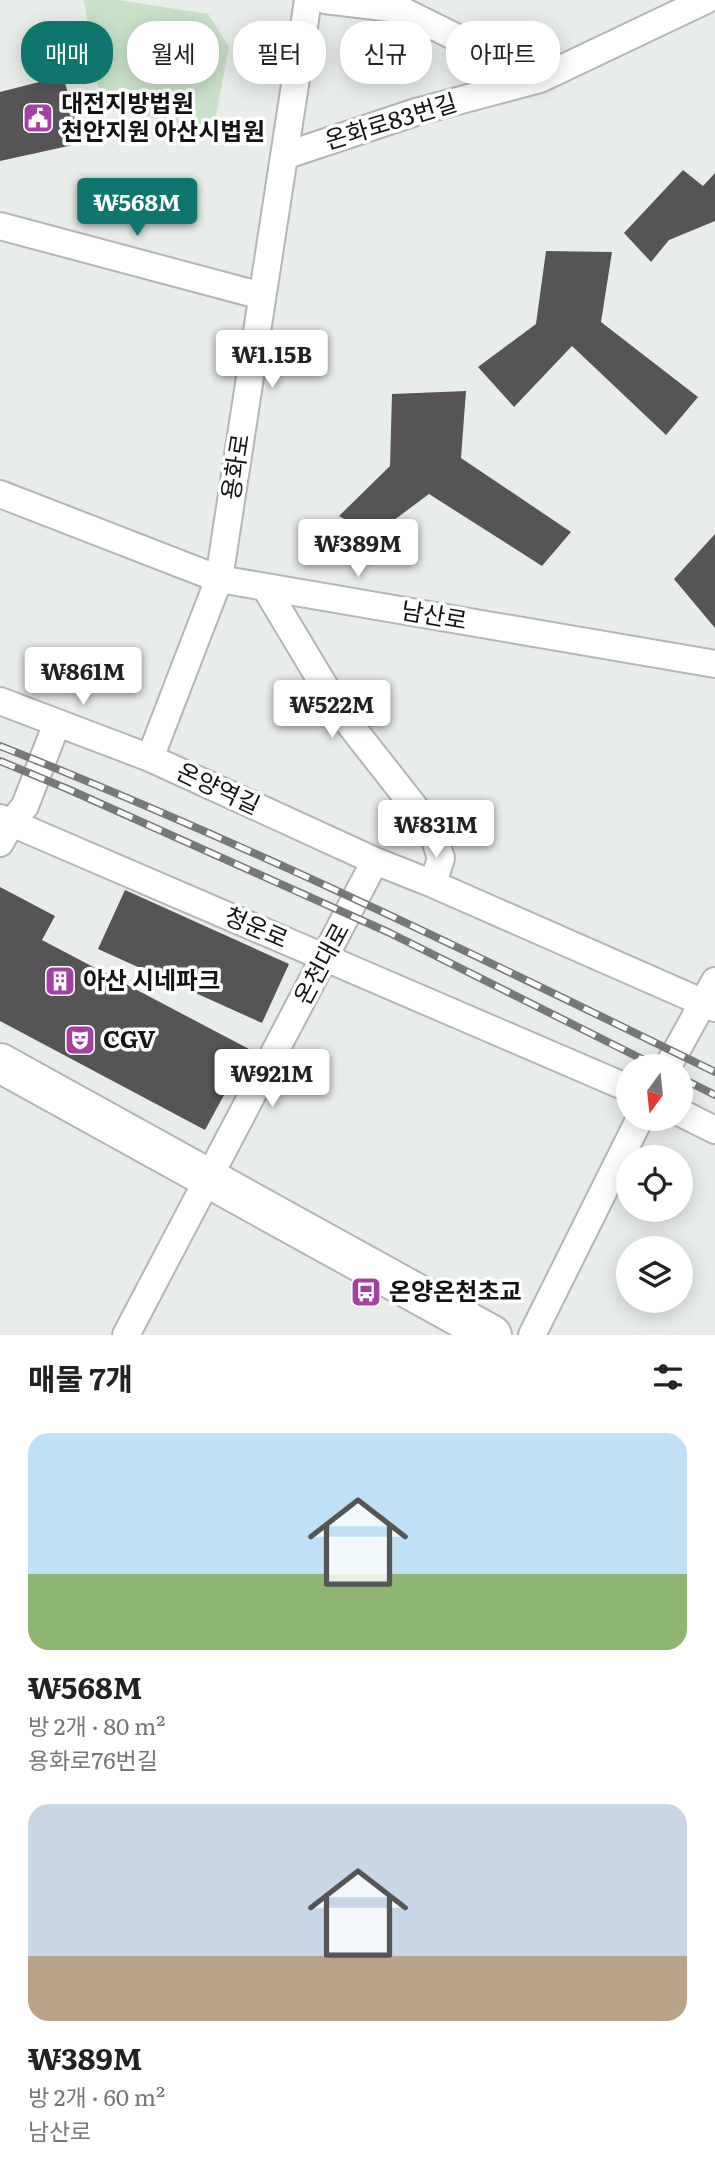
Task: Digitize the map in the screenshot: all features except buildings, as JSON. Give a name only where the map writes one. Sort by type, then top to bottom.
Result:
[{"type":"main road","points":[[0,1063],[460,1335]]},
{"type":"main road","points":[[0,1086],[205,1186],[492,1335]]},
{"type":"street","name":"용화로","points":[[150,758],[219,579],[308,0]]},
{"type":"street","points":[[325,0],[400,4],[446,29]]},
{"type":"street","name":"온화로83번길","points":[[560,69],[706,0]]},
{"type":"street","name":"온화로83번길","points":[[284,156],[416,112],[521,84]]},
{"type":"street","points":[[0,226],[262,296]]},
{"type":"street","name":"남산로","points":[[0,494],[219,579],[715,664]]},
{"type":"street","points":[[265,587],[340,712],[431,828],[441,858],[433,884]]},
{"type":"street","name":"온양역길","points":[[0,701],[150,758],[375,861],[711,997]]},
{"type":"street","points":[[4,828],[25,806],[57,723]]},
{"type":"street","name":"청운로","points":[[4,828],[326,958],[616,1083]]},
{"type":"street","name":"온천대로","points":[[126,1335],[375,861]]},
{"type":"street","points":[[675,1054],[711,997]]},
{"type":"street","points":[[693,1119],[715,1130]]},
{"type":"street","points":[[533,1335],[634,1131]]},
{"type":"green space","points":[[84,0],[118,0],[208,14],[212,21],[127,21],[127,84],[219,84],[219,31],[229,47],[213,130],[101,108],[97,84],[113,84],[113,21],[87,21]]},
{"type":"railway","points":[[0,746],[271,861],[715,1072]]},
{"type":"railway","points":[[0,761],[390,933],[632,1054]]},
{"type":"railway","points":[[693,1084],[715,1095]]},
{"type":"place","name":"대전지방법원 천안지원 아산시법원","points":[[38,118]]},
{"type":"place","name":"아산 시네파크","points":[[60,981]]},
{"type":"place","name":"CGV","points":[[80,1040]]},
{"type":"place","name":"온양온천초교","points":[[366,1292]]}]
